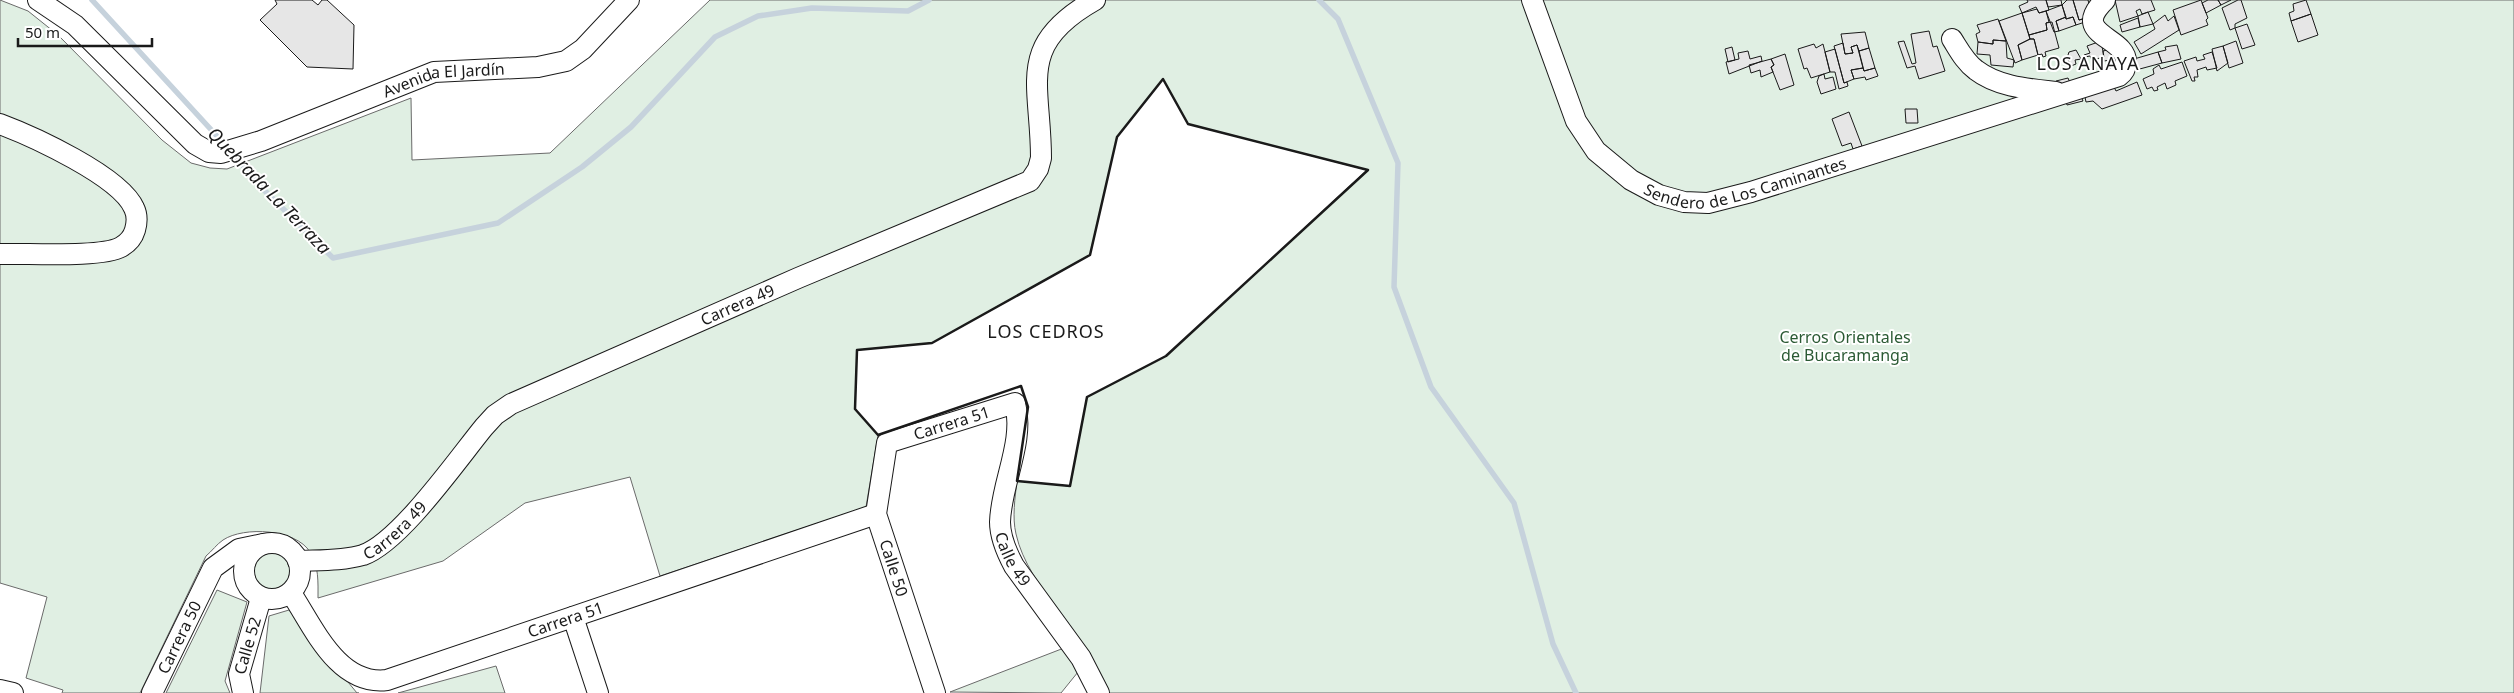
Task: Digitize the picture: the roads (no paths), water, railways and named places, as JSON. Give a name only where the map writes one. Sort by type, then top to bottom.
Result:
[{"type":"street","name":"Avenida El Jardín","points":[[38,0],[75,25],[196,144],[209,152],[221,153],[242,147],[434,72],[538,67],[566,61],[583,49],[629,0]]},
{"type":"street","name":"Carrera 49","points":[[298,562],[342,559],[362,555],[385,542],[405,523],[489,421],[511,404],[798,278],[1030,181],[1038,169],[1041,158],[1036,79],[1039,56],[1052,33],[1067,17],[1094,0]]},
{"type":"street","name":"Sendero de Los Caminantes","points":[[1532,0],[1565,94],[1586,138],[1596,152],[1631,180],[1659,195],[1684,202],[1708,203],[1751,192],[2063,93],[2113,79],[2123,73],[2126,57],[2123,49],[2098,34],[2094,24],[2094,14],[2105,0]]},
{"type":"street","points":[[1952,39],[1964,58],[1976,70],[1994,79],[2011,86],[2063,93]]},
{"type":"street","points":[[0,124],[64,153],[100,174],[134,207],[137,224],[134,236],[122,247],[104,252],[0,254]]},
{"type":"street","name":"Carrera 51","points":[[887,443],[1015,403]]},
{"type":"street","name":"Calle 49","points":[[1015,403],[1017,429],[1000,522],[1007,552],[1014,566],[1081,658],[1099,693]]},
{"type":"street","name":"Calle 50","points":[[887,443],[876,514],[932,692]]},
{"type":"street","name":"Carrera 51","points":[[291,592],[335,659],[350,672],[374,682],[387,680],[876,514]]},
{"type":"street","points":[[263,544],[283,545],[291,551],[298,562],[299,577],[291,592],[275,600],[261,598],[249,589],[243,575],[248,556],[263,544]]},
{"type":"street","name":"Carrera 50","points":[[152,693],[206,580],[218,562],[239,549],[263,544]]},
{"type":"street","name":"Carrera 50","points":[[206,580],[229,572],[243,575]]},
{"type":"street","name":"Calle 52","points":[[243,693],[239,674],[261,598]]},
{"type":"street","points":[[573,617],[598,693]]},
{"type":"street","points":[[0,690],[13,693]]},
{"type":"waterway","name":"Quebrada La Terraza","points":[[92,0],[227,147]]},
{"type":"waterway","name":"Quebrada La Terraza","points":[[233,154],[264,190],[333,258],[498,223],[582,167],[631,127],[715,37],[758,16],[812,8],[908,11],[929,0]]},
{"type":"waterway","points":[[1319,0],[1338,19],[1398,163],[1394,287],[1431,387],[1514,503],[1553,644],[1576,693]]},
{"type":"district","name":"LOS ANAYA","points":[[2088,64]]},
{"type":"district","name":"LOS CEDROS","points":[[1046,332]]},
{"type":"park label","name":"Cerros Orientales de Bucaramanga","points":[[1845,346]]}]
